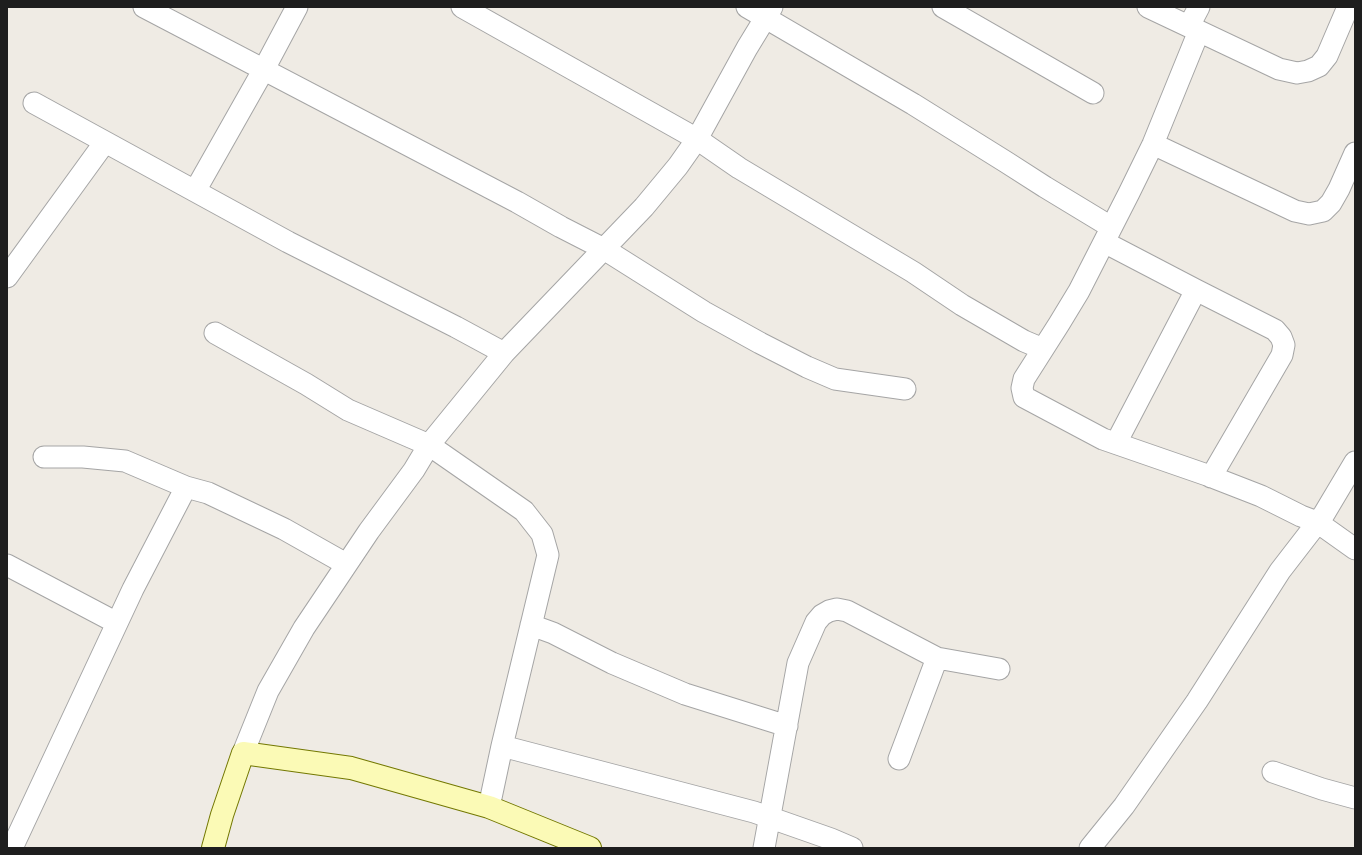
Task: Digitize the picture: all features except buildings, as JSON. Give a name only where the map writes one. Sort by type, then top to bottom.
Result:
[{"type":"street","points":[[144,7],[604,249],[704,312],[807,367],[835,379],[905,389]]},
{"type":"street","points":[[195,191],[297,7]]},
{"type":"street","points":[[462,7],[697,138],[739,168],[822,216],[913,272],[962,305],[1024,341],[1043,349]]},
{"type":"street","points":[[747,7],[769,12],[1045,187],[1108,234],[1196,290],[1275,330],[1281,337],[1284,345],[1282,354],[1211,476]]},
{"type":"street","points":[[943,7],[1093,93]]},
{"type":"street","points":[[1148,7],[1279,69],[1297,73],[1308,71],[1319,66],[1327,56],[1348,7]]},
{"type":"street","points":[[1198,7],[1194,28],[1153,144],[1078,291],[1024,379],[1022,388],[1024,397],[1103,439],[1211,476],[1261,496],[1301,516],[1317,522],[1355,549]]},
{"type":"street","points":[[213,848],[222,815],[243,753],[268,691],[304,628],[346,564],[368,531],[414,470],[429,445],[504,353],[644,207],[678,166],[697,138],[723,89],[769,12]]},
{"type":"street","points":[[34,102],[288,242],[504,353]]},
{"type":"street","points":[[7,277],[106,142]]},
{"type":"street","points":[[1153,144],[1295,211],[1308,214],[1323,211],[1347,194],[1355,153]]},
{"type":"street","points":[[1116,443],[1196,290]]},
{"type":"street","points":[[216,333],[306,384],[348,410],[429,445],[524,511],[542,534],[548,555],[502,746],[489,807]]},
{"type":"street","points":[[44,457],[84,457],[125,461],[186,487],[208,493],[284,529],[346,564]]},
{"type":"street","points":[[1090,848],[1124,806],[1197,701],[1280,571],[1324,514],[1355,462]]},
{"type":"street","points":[[12,848],[133,589],[186,487]]},
{"type":"street","points":[[7,565],[117,623]]},
{"type":"street","points":[[764,848],[798,663],[816,622],[828,610],[837,609],[846,611],[937,658],[999,669]]},
{"type":"street","points":[[531,625],[553,633],[612,663],[685,694],[787,726]]},
{"type":"street","points":[[899,759],[937,658]]},
{"type":"street","points":[[502,746],[770,817],[832,839],[852,848]]},
{"type":"street","points":[[243,753],[351,768],[489,807],[590,848]]},
{"type":"street","points":[[1273,772],[1322,789],[1355,798]]}]
